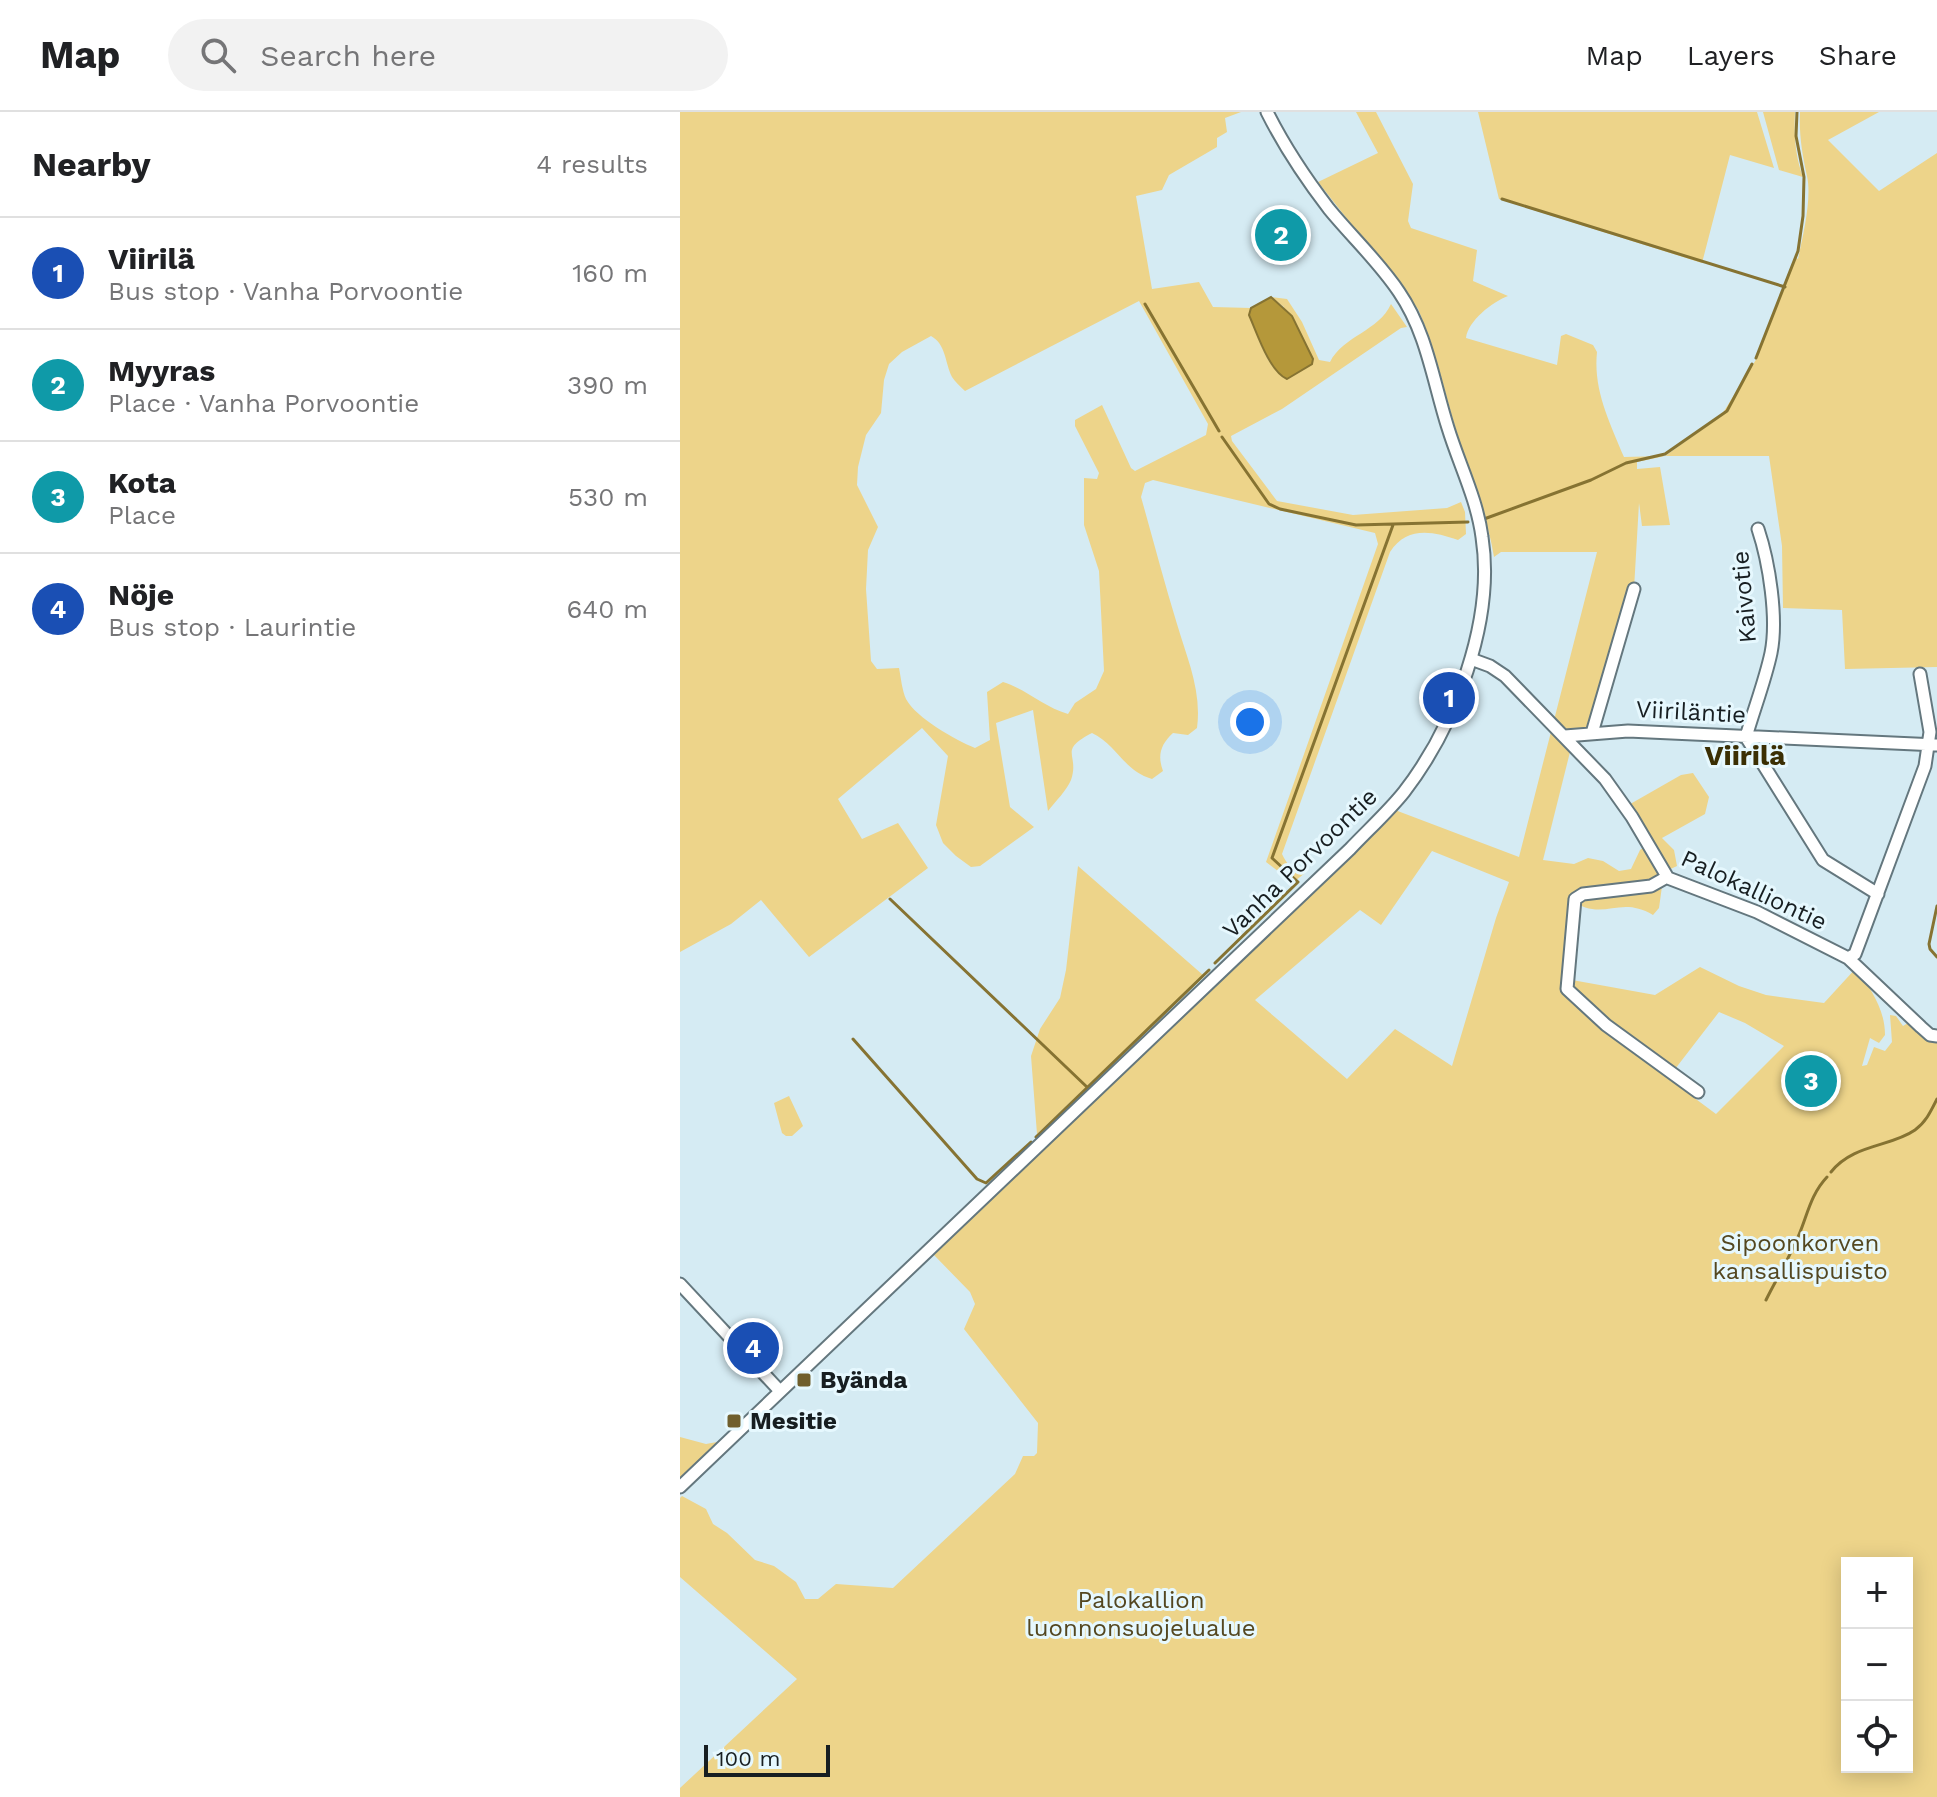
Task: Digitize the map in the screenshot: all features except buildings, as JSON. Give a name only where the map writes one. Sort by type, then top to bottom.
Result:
[{"type":"street","name":"Vanha Porvoontie","points":[[680,1487],[1284,912],[1404,792],[1433,746],[1471,659],[1483,586],[1482,538],[1476,509],[1456,453],[1420,329],[1398,290],[1328,207],[1283,142],[1267,112]]},
{"type":"street","name":"Kaivotie","points":[[1746,737],[1771,652],[1774,631],[1764,547],[1758,529]]},
{"type":"street","points":[[1592,733],[1634,589]]},
{"type":"street","points":[[1471,659],[1505,676],[1565,736]]},
{"type":"street","name":"Palokalliontie","points":[[1848,958],[1855,954],[1933,745],[1920,674]]},
{"type":"street","name":"Viiriläntie","points":[[1565,736],[1628,731],[1933,745]]},
{"type":"street","name":"Palokalliontie","points":[[1565,736],[1609,784],[1667,877],[1757,912],[1848,958],[1930,1035],[1937,1036]]},
{"type":"street","points":[[1746,737],[1823,860],[1878,894]]},
{"type":"street","points":[[1667,877],[1651,886],[1583,894],[1575,899],[1567,989],[1606,1025],[1698,1092]]},
{"type":"street","points":[[680,1284],[779,1390]]},
{"type":"green space","points":[[680,112],[1241,112],[1225,118],[1227,132],[1217,138],[1217,147],[1169,175],[1162,190],[1136,196],[1152,289],[1199,282],[1213,307],[1251,308],[1249,315],[1264,351],[1274,368],[1287,379],[1284,307],[1271,297],[1287,299],[1302,322],[1319,360],[1330,362],[1343,346],[1378,321],[1391,304],[1407,327],[1401,328],[1282,409],[1231,436],[1232,441],[1277,501],[1353,515],[1447,508],[1461,502],[1465,512],[1466,534],[1458,540],[1439,534],[1412,534],[1390,552],[1282,854],[1290,867],[1305,873],[1290,885],[1287,878],[1266,862],[1378,544],[1375,533],[1153,480],[1145,483],[1141,497],[1193,675],[1198,714],[1197,728],[1188,735],[1173,733],[1166,741],[1160,755],[1163,771],[1152,779],[1142,775],[1092,733],[1072,749],[1071,780],[1048,811],[1033,710],[996,723],[1010,807],[1034,827],[980,866],[971,867],[943,843],[936,825],[948,756],[922,728],[838,799],[862,839],[898,823],[928,868],[809,957],[761,900],[731,924],[680,952]],"holes":[[[1139,301],[1208,424],[1206,435],[1135,471],[1102,405],[1075,420],[1075,426],[1099,473],[1097,479],[1084,478],[1084,525],[1099,571],[1104,671],[1096,689],[1075,703],[1068,714],[1003,682],[987,692],[990,740],[975,748],[918,714],[906,699],[899,668],[877,669],[871,661],[866,589],[868,550],[878,527],[857,485],[858,467],[866,435],[881,413],[889,364],[902,352],[931,336],[936,339],[952,377],[965,391]]]},
{"type":"green space","points":[[1356,112],[1376,112],[1413,184],[1408,221],[1411,228],[1477,250],[1473,281],[1508,296],[1482,313],[1471,325],[1466,338],[1557,365],[1561,336],[1566,334],[1593,345],[1597,352],[1600,393],[1624,457],[1665,456],[1637,462],[1637,469],[1660,467],[1670,525],[1642,526],[1639,503],[1634,589],[1592,733],[1565,736],[1572,744],[1543,860],[1574,864],[1588,858],[1603,861],[1619,871],[1631,869],[1640,850],[1648,844],[1625,807],[1681,775],[1693,773],[1709,797],[1705,814],[1662,838],[1674,850],[1677,866],[1664,872],[1659,908],[1653,915],[1630,907],[1592,909],[1570,899],[1561,978],[1655,995],[1700,967],[1766,995],[1824,1003],[1857,967],[1880,1008],[1885,1035],[1879,1043],[1870,1038],[1862,1066],[1867,1065],[1874,1047],[1885,1051],[1892,1042],[1890,1015],[1896,1016],[1903,1026],[1908,1023],[1900,1013],[1934,1034],[1937,1031],[1937,1797],[680,1797],[680,1788],[797,1679],[680,1577],[680,1498],[682,1496],[706,1509],[713,1524],[755,1560],[774,1566],[796,1582],[805,1599],[818,1599],[836,1584],[893,1588],[1015,1474],[1023,1456],[1037,1453],[1038,1423],[964,1329],[975,1304],[970,1292],[934,1255],[1395,810],[1519,857],[1597,552],[1501,552],[1494,557],[1430,339],[1418,309],[1318,182],[1378,153]],"holes":[[[1432,851],[1509,882],[1452,1066],[1395,1029],[1347,1079],[1255,1000],[1360,910],[1381,925]],[[1719,1012],[1784,1046],[1716,1114],[1611,1036],[1672,1073]]]},
{"type":"green space","points":[[1478,112],[1757,112],[1774,168],[1730,155],[1702,263],[1499,199]]},
{"type":"green space","points":[[1763,112],[1795,112],[1796,145],[1803,177],[1779,170]]},
{"type":"green space","points":[[1800,112],[1879,112],[1828,140],[1879,191],[1937,153],[1937,667],[1845,669],[1842,610],[1783,608],[1782,546],[1769,456],[1665,456],[1721,416],[1757,358],[1795,257],[1798,259],[1808,195]]},
{"type":"green space","points":[[1078,866],[1203,975],[1037,1134],[1031,1056],[1040,1029],[1060,998]]},
{"type":"green space","points":[[789,1096],[803,1126],[792,1136],[786,1136],[782,1133],[774,1103]]},
{"type":"green space","points":[[680,1437],[706,1444],[717,1442],[680,1480]]},
{"type":"shaded area","points":[[1271,297],[1292,316],[1313,359],[1312,364],[1287,379],[1269,360],[1249,315],[1251,308]]},
{"type":"waterway","points":[[1756,358],[1798,251],[1804,177],[1796,136],[1797,112]]},
{"type":"waterway","points":[[1502,199],[1785,287]]},
{"type":"waterway","points":[[1145,304],[1219,431]]},
{"type":"waterway","points":[[1484,519],[1591,480],[1626,463],[1665,454],[1727,411],[1752,364]]},
{"type":"waterway","points":[[1222,437],[1269,504],[1280,509],[1356,525],[1468,522]]},
{"type":"waterway","points":[[1215,963],[1298,882],[1272,858],[1393,525]]},
{"type":"waterway","points":[[890,899],[1088,1088]]},
{"type":"waterway","points":[[1937,906],[1929,944],[1937,957]]},
{"type":"waterway","points":[[1036,1137],[1209,970]]},
{"type":"waterway","points":[[853,1039],[977,1179],[986,1183],[1031,1142]]},
{"type":"waterway","points":[[1831,1172],[1850,1156],[1915,1130],[1937,1099]]},
{"type":"waterway","points":[[1766,1300],[1794,1246],[1815,1194],[1827,1177]]},
{"type":"place","name":"Myyras","points":[[1281,235]]},
{"type":"place","name":"Viirilä","points":[[1449,698]]},
{"type":"place","name":"Kota","points":[[1811,1081]]},
{"type":"place","name":"Nöje","points":[[753,1348]]},
{"type":"place","name":"Byända","points":[[804,1380]]},
{"type":"place","name":"Mesitie","points":[[734,1421]]},
{"type":"district","name":"Viirilä","points":[[1745,755]]},
{"type":"park label","name":"Sipoonkorven kansallispuisto","points":[[1800,1257]]},
{"type":"park label","name":"Palokallion luonnonsuojelualue","points":[[1141,1614]]}]
